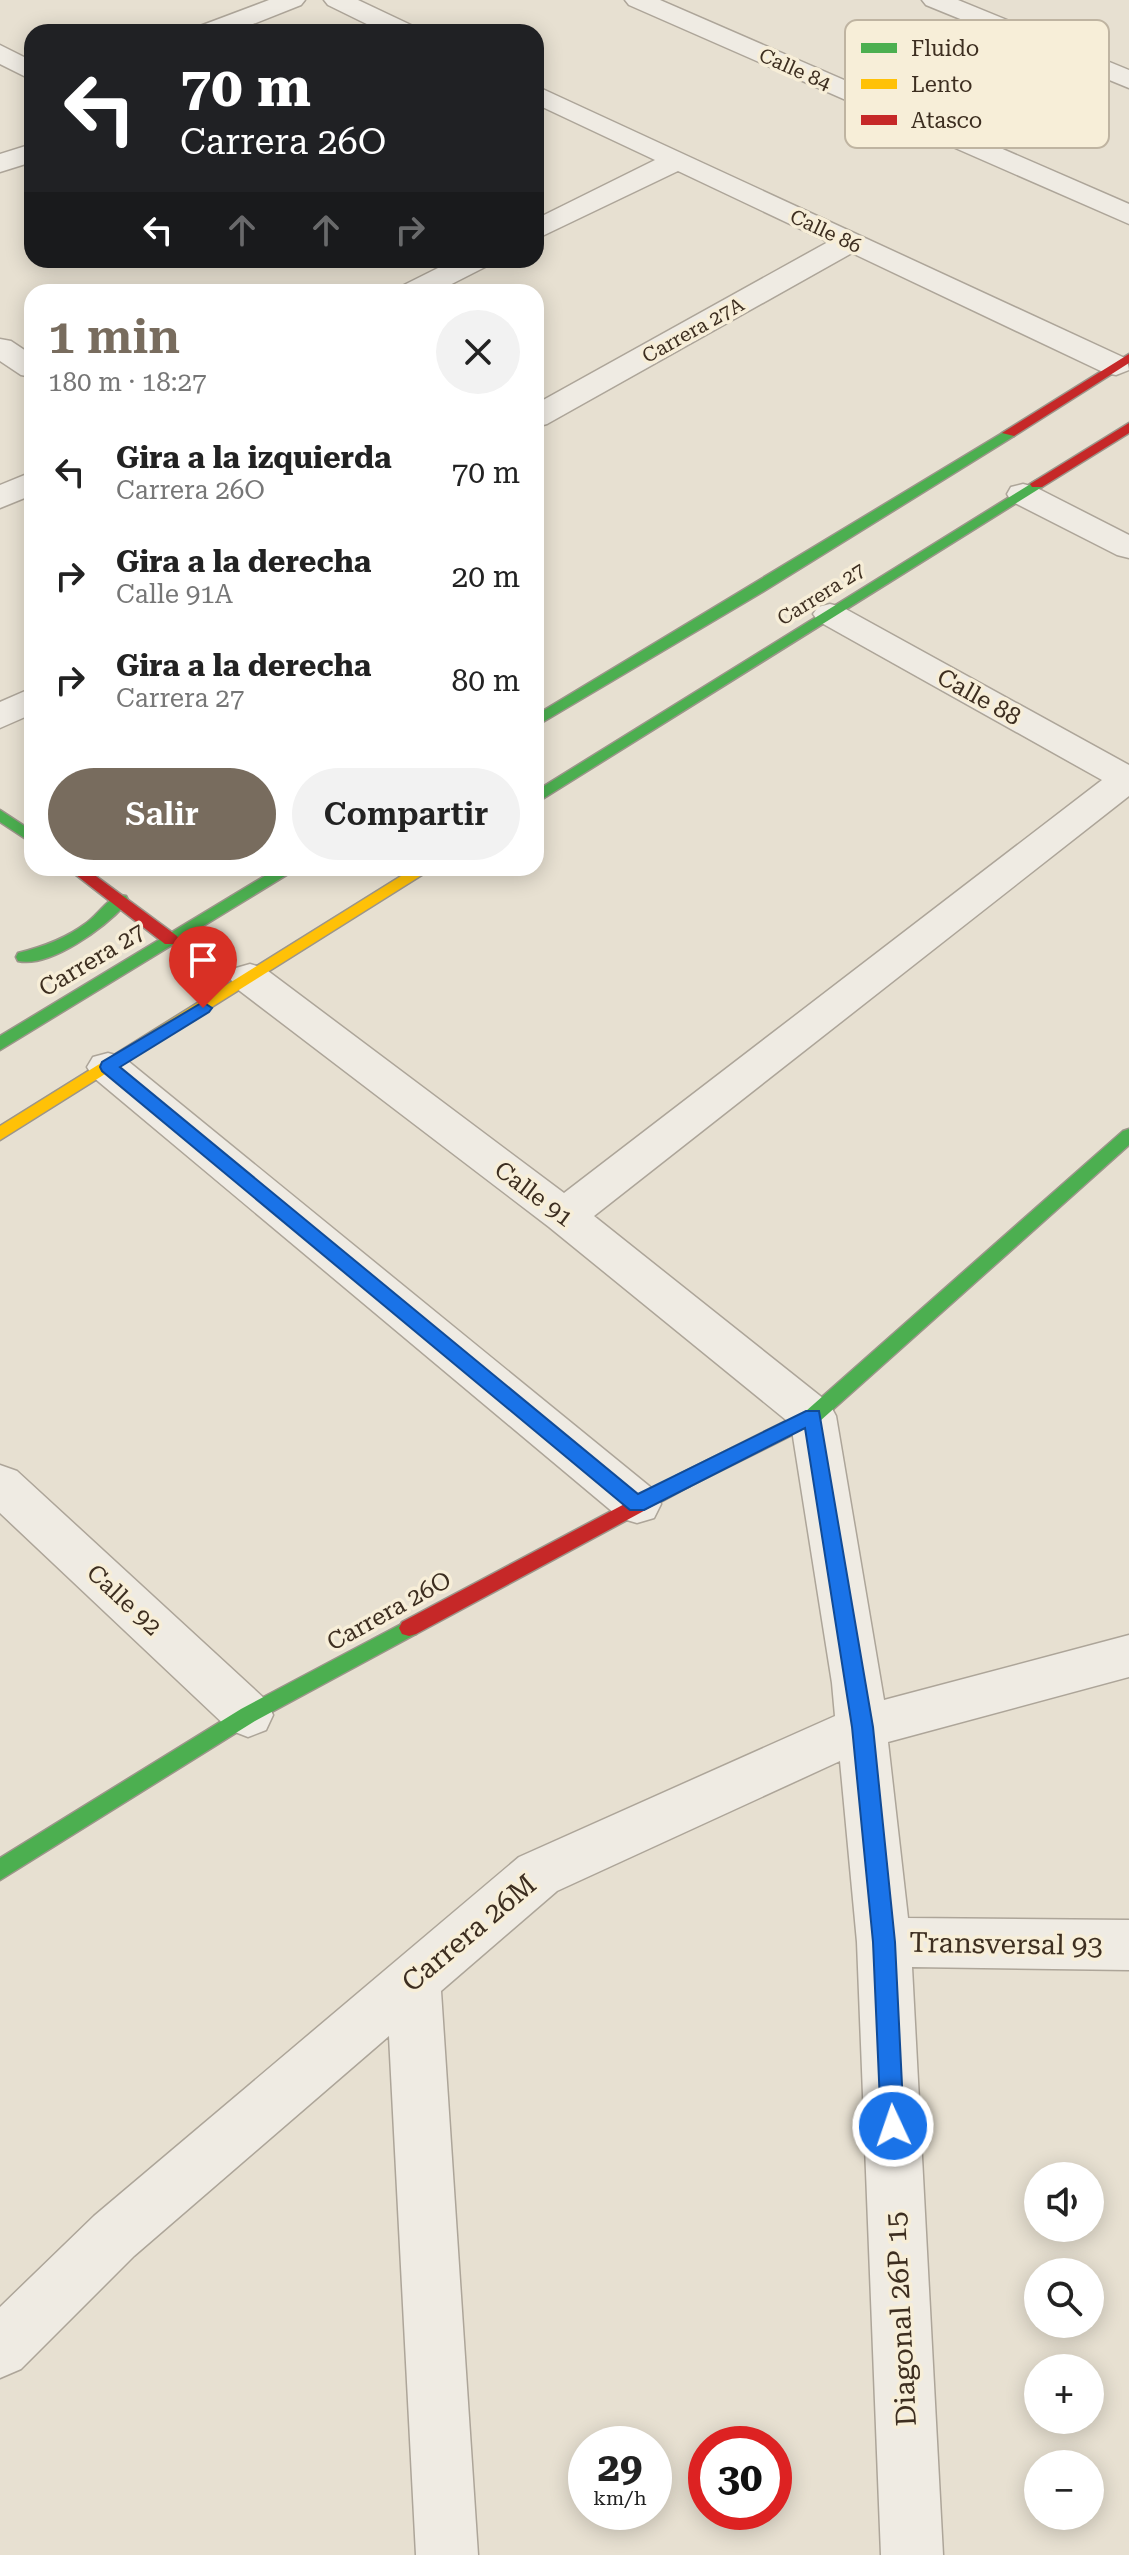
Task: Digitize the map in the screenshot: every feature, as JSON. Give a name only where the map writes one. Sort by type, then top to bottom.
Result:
[{"type":"main road","name":"Carrera 27","points":[[544,716],[768,583],[1123,362]]},
{"type":"main road","name":"Carrera 27","points":[[544,793],[1129,427]]},
{"type":"main road","points":[[0,815],[24,832]]},
{"type":"main road","points":[[86,876],[171,940]]},
{"type":"main road","name":"Carrera 27","points":[[0,1044],[277,876]]},
{"type":"main road","points":[[0,1134],[412,876]]},
{"type":"main road","points":[[24,957],[55,950],[84,937],[106,920],[120,900]]},
{"type":"main road","points":[[8,946],[75,999]]},
{"type":"main road","name":"Carrera 26O","points":[[0,1870],[248,1715],[637,1504],[813,1416],[1129,1135]]},
{"type":"street","points":[[230,24],[292,0]]},
{"type":"street","points":[[337,0],[387,24]]},
{"type":"street","name":"Calle 84","points":[[638,0],[845,91]]},
{"type":"street","points":[[935,0],[984,20]]},
{"type":"street","points":[[0,53],[24,67]]},
{"type":"street","points":[[1109,72],[1129,80]]},
{"type":"street","name":"Calle 86","points":[[544,98],[850,242],[1123,362]]},
{"type":"street","name":"Calle 84","points":[[976,148],[1129,215]]},
{"type":"street","points":[[0,164],[24,155]]},
{"type":"street","points":[[544,226],[676,161]]},
{"type":"street","name":"Carrera 27A","points":[[544,413],[850,242]]},
{"type":"street","points":[[429,284],[461,268]]},
{"type":"street","points":[[0,348],[24,363]]},
{"type":"street","points":[[0,498],[24,486]]},
{"type":"street","points":[[1023,494],[1129,548]]},
{"type":"street","name":"Calle 88","points":[[830,614],[1128,779]]},
{"type":"street","points":[[0,717],[24,704]]},
{"type":"street","points":[[564,1216],[1128,779]]},
{"type":"street","name":"Calle 91","points":[[250,978],[564,1216],[813,1416]]},
{"type":"street","points":[[108,1067],[637,1504]]},
{"type":"street","name":"Diagonal 26P 15","points":[[813,1416],[860,1705],[884,1942],[912,2555]]},
{"type":"street","name":"Calle 92","points":[[0,1484],[248,1715]]},
{"type":"street","name":"Carrera 26M","points":[[0,2348],[114,2236],[538,1874],[860,1705],[1129,1656]]},
{"type":"street","name":"Transversal 93","points":[[884,1942],[1129,1945]]},
{"type":"street","points":[[413,1980],[447,2555]]},
{"type":"traffic: fast","points":[[544,716],[1009,433]]},
{"type":"traffic: fast","points":[[544,793],[1037,484]]},
{"type":"traffic: fast","points":[[0,815],[24,832]]},
{"type":"traffic: fast","points":[[0,1044],[277,876]]},
{"type":"traffic: fast","points":[[24,957],[77,937],[100,921],[120,900]]},
{"type":"traffic: fast","points":[[683,1481],[813,1416],[1129,1135]]},
{"type":"traffic: fast","points":[[0,1870],[248,1715],[409,1628]]},
{"type":"traffic: slow","points":[[0,1134],[412,876]]},
{"type":"traffic: jam","points":[[1009,433],[1129,358]]},
{"type":"traffic: jam","points":[[1037,484],[1129,427]]},
{"type":"traffic: jam","points":[[86,876],[171,940]]},
{"type":"traffic: jam","points":[[409,1628],[683,1481]]},
{"type":"route","points":[[203,1008],[108,1067],[637,1504],[813,1416],[863,1727],[884,1942],[893,2126]]}]
